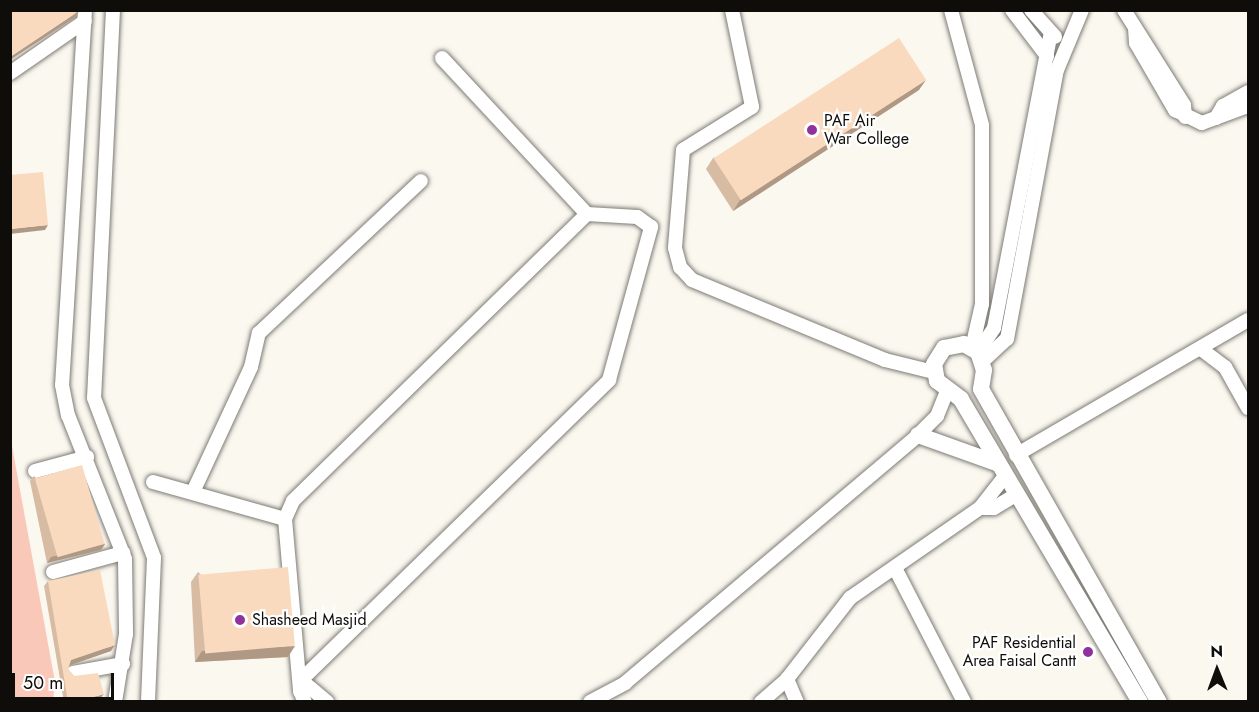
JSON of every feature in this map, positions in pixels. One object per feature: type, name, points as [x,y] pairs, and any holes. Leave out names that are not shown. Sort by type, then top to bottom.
[{"type":"street","points":[[113,10],[94,398],[154,558],[148,702]]},
{"type":"street","points":[[732,10],[752,107],[683,150],[675,248],[680,267],[692,280],[885,360],[934,372],[947,391],[961,399],[1140,702]]},
{"type":"street","points":[[951,10],[982,125],[982,304],[978,354],[981,389],[1016,455],[1159,701],[1170,702]]},
{"type":"street","points":[[1012,10],[1057,70]]},
{"type":"street","points":[[1031,10],[1064,48]]},
{"type":"street","points":[[978,354],[1007,339],[1057,70],[1064,48],[1082,10]]},
{"type":"street","points":[[1124,10],[1185,105],[1185,117],[1202,123],[1248,106]]},
{"type":"street","points":[[10,73],[85,16]]},
{"type":"street","points":[[85,16],[62,385],[123,553],[123,664],[114,702]]},
{"type":"street","points":[[978,354],[994,328],[1045,53],[1051,32]]},
{"type":"street","points":[[301,680],[609,380],[651,242],[651,227],[637,217],[587,214],[442,58]]},
{"type":"street","points":[[1216,118],[1223,106],[1248,92]]},
{"type":"street","points":[[193,492],[251,367],[260,333],[421,181]]},
{"type":"street","points":[[305,702],[285,519],[308,482],[587,214]]},
{"type":"street","points":[[1016,455],[1202,349],[1248,320]]},
{"type":"street","points":[[934,372],[944,348],[956,344],[978,354]]},
{"type":"street","points":[[1202,349],[1225,367],[1248,408]]},
{"type":"street","points":[[590,702],[625,683],[918,435],[937,416],[947,391]]},
{"type":"street","points":[[918,435],[1002,470]]},
{"type":"street","points":[[35,471],[87,457]]},
{"type":"street","points":[[761,702],[787,679],[850,598],[896,570],[980,507],[1002,470]]},
{"type":"street","points":[[153,482],[285,519]]},
{"type":"street","points":[[980,507],[994,508],[1016,495]]},
{"type":"street","points":[[1044,542],[1060,530]]},
{"type":"street","points":[[53,572],[123,553]]},
{"type":"street","points":[[896,570],[964,702]]},
{"type":"street","points":[[73,673],[123,664]]},
{"type":"street","points":[[787,679],[797,702]]},
{"type":"street","points":[[301,680],[327,702]]},
{"type":"shaded area","points":[[10,435],[55,682],[53,701],[11,701]]},
{"type":"building","points":[[10,10],[80,10],[10,57]]},
{"type":"building","name":"PAF Air War College","points":[[899,38],[926,80],[741,200],[714,158]]},
{"type":"building","points":[[43,172],[48,225],[10,229],[10,175]]},
{"type":"building","points":[[82,465],[105,544],[58,557],[35,479]]},
{"type":"building","name":"Shasheed Masjid","points":[[288,567],[295,646],[205,654],[198,575]]},
{"type":"building","points":[[100,570],[115,645],[71,660],[68,669],[74,676],[98,673],[104,694],[90,698],[89,702],[66,702],[67,696],[48,581]]},
{"type":"place","name":"PAF Air War College","points":[[812,130]]},
{"type":"place","name":"Shasheed Masjid","points":[[240,620]]},
{"type":"place","name":"PAF Residential Area Faisal Cantt","points":[[1088,652]]}]
